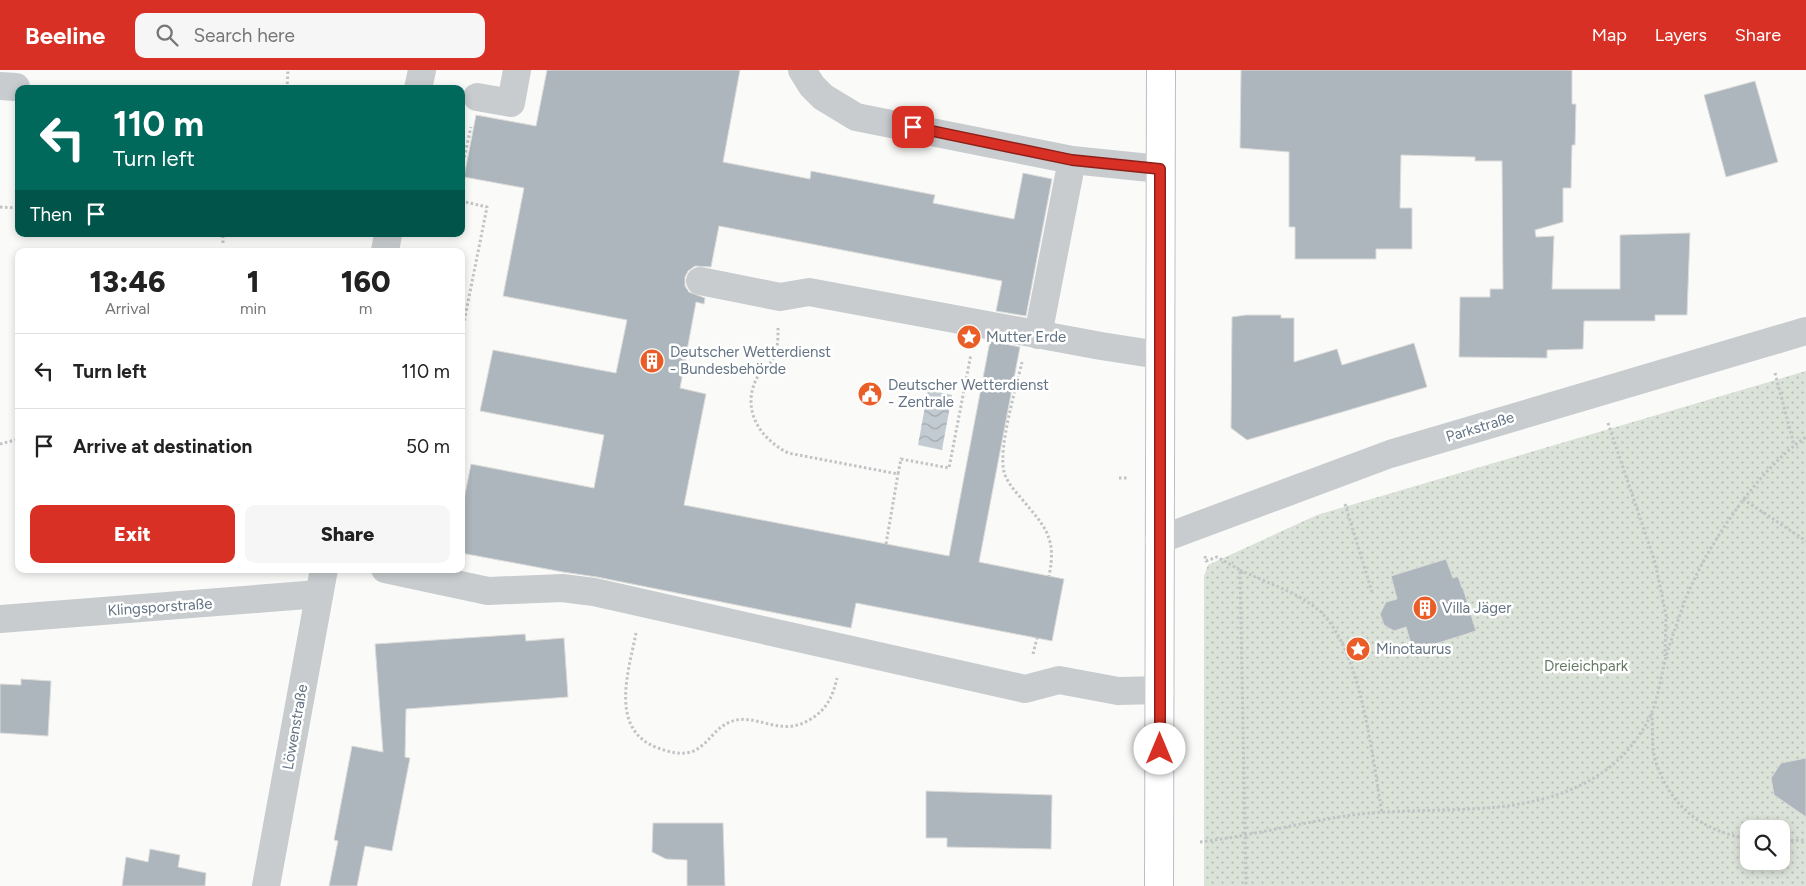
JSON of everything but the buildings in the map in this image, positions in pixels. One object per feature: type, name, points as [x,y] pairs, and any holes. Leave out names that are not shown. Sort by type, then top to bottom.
[{"type":"main road","points":[[1160,886],[1159,355],[1161,70]]},
{"type":"street","points":[[419,85],[422,70]]},
{"type":"street","points":[[477,97],[511,103],[517,70]]},
{"type":"street","points":[[802,70],[812,86],[823,96],[856,116],[1072,160],[1160,169]]},
{"type":"street","points":[[1033,334],[1072,160]]},
{"type":"street","points":[[700,281],[780,297],[809,292],[977,324],[1159,355]]},
{"type":"street","name":"Parkstraße","points":[[1159,540],[1390,454],[1806,331]]},
{"type":"street","points":[[405,573],[488,591],[577,589],[1026,689],[1059,680],[1118,691],[1160,690]]},
{"type":"street","name":"Klingsporstraße","points":[[0,619],[322,582]]},
{"type":"street","name":"Löwenstraße","points":[[266,886],[322,582]]},
{"type":"path","points":[[286,85],[288,70]]},
{"type":"path","points":[[465,153],[477,97]]},
{"type":"path","points":[[465,202],[487,207],[465,317]]},
{"type":"path","points":[[0,207],[15,208]]},
{"type":"path","points":[[223,243],[224,237]]},
{"type":"path","points":[[780,297],[775,355],[758,376],[753,390],[751,404],[757,427],[773,445],[788,452],[898,474]]},
{"type":"path","points":[[886,544],[901,459],[949,468],[977,324]]},
{"type":"path","points":[[1033,334],[1005,446],[1003,467],[1011,486],[1049,535],[1052,557],[1049,576]]},
{"type":"path","points":[[1775,372],[1794,445]]},
{"type":"path","points":[[1608,423],[1655,562],[1666,615],[1665,657],[1652,712],[1656,761],[1670,790],[1687,814],[1720,831],[1740,837]]},
{"type":"path","points":[[1200,842],[1245,836],[1346,816],[1488,808],[1539,801],[1578,786],[1604,772],[1634,742],[1652,712],[1666,655],[1685,600],[1709,550],[1743,499],[1794,445],[1806,437]]},
{"type":"path","points":[[0,444],[15,440]]},
{"type":"path","points":[[1743,499],[1806,541]]},
{"type":"path","points":[[1345,502],[1372,592]]},
{"type":"path","points":[[1206,561],[1217,557],[1311,604],[1321,613],[1340,639],[1348,656],[1363,709],[1382,813]]},
{"type":"path","points":[[1240,570],[1246,886]]},
{"type":"path","points":[[642,602],[626,686],[626,709],[635,731],[644,740],[655,747],[678,754],[698,749],[706,744],[723,725],[731,721],[740,719],[788,728],[798,726],[815,717],[823,710],[834,691],[843,648]]},
{"type":"path","points":[[1790,841],[1806,840]]},
{"type":"green space","name":"Dreieichpark","points":[[1806,371],[1806,886],[1204,886],[1204,576],[1208,565],[1317,515]]},
{"type":"water","points":[[928,390],[952,395],[942,450],[918,445]]},
{"type":"place","name":"Mutter Erde","points":[[969,337]]},
{"type":"place","name":"Deutscher Wetterdienst - Bundesbehörde","points":[[652,361]]},
{"type":"place","name":"Deutscher Wetterdienst - Zentrale","points":[[870,394]]},
{"type":"place","name":"Villa Jäger","points":[[1425,608]]},
{"type":"place","name":"Minotaurus","points":[[1358,649]]},
{"type":"route","points":[[913,127],[1101,165],[1160,169],[1160,749]]}]
